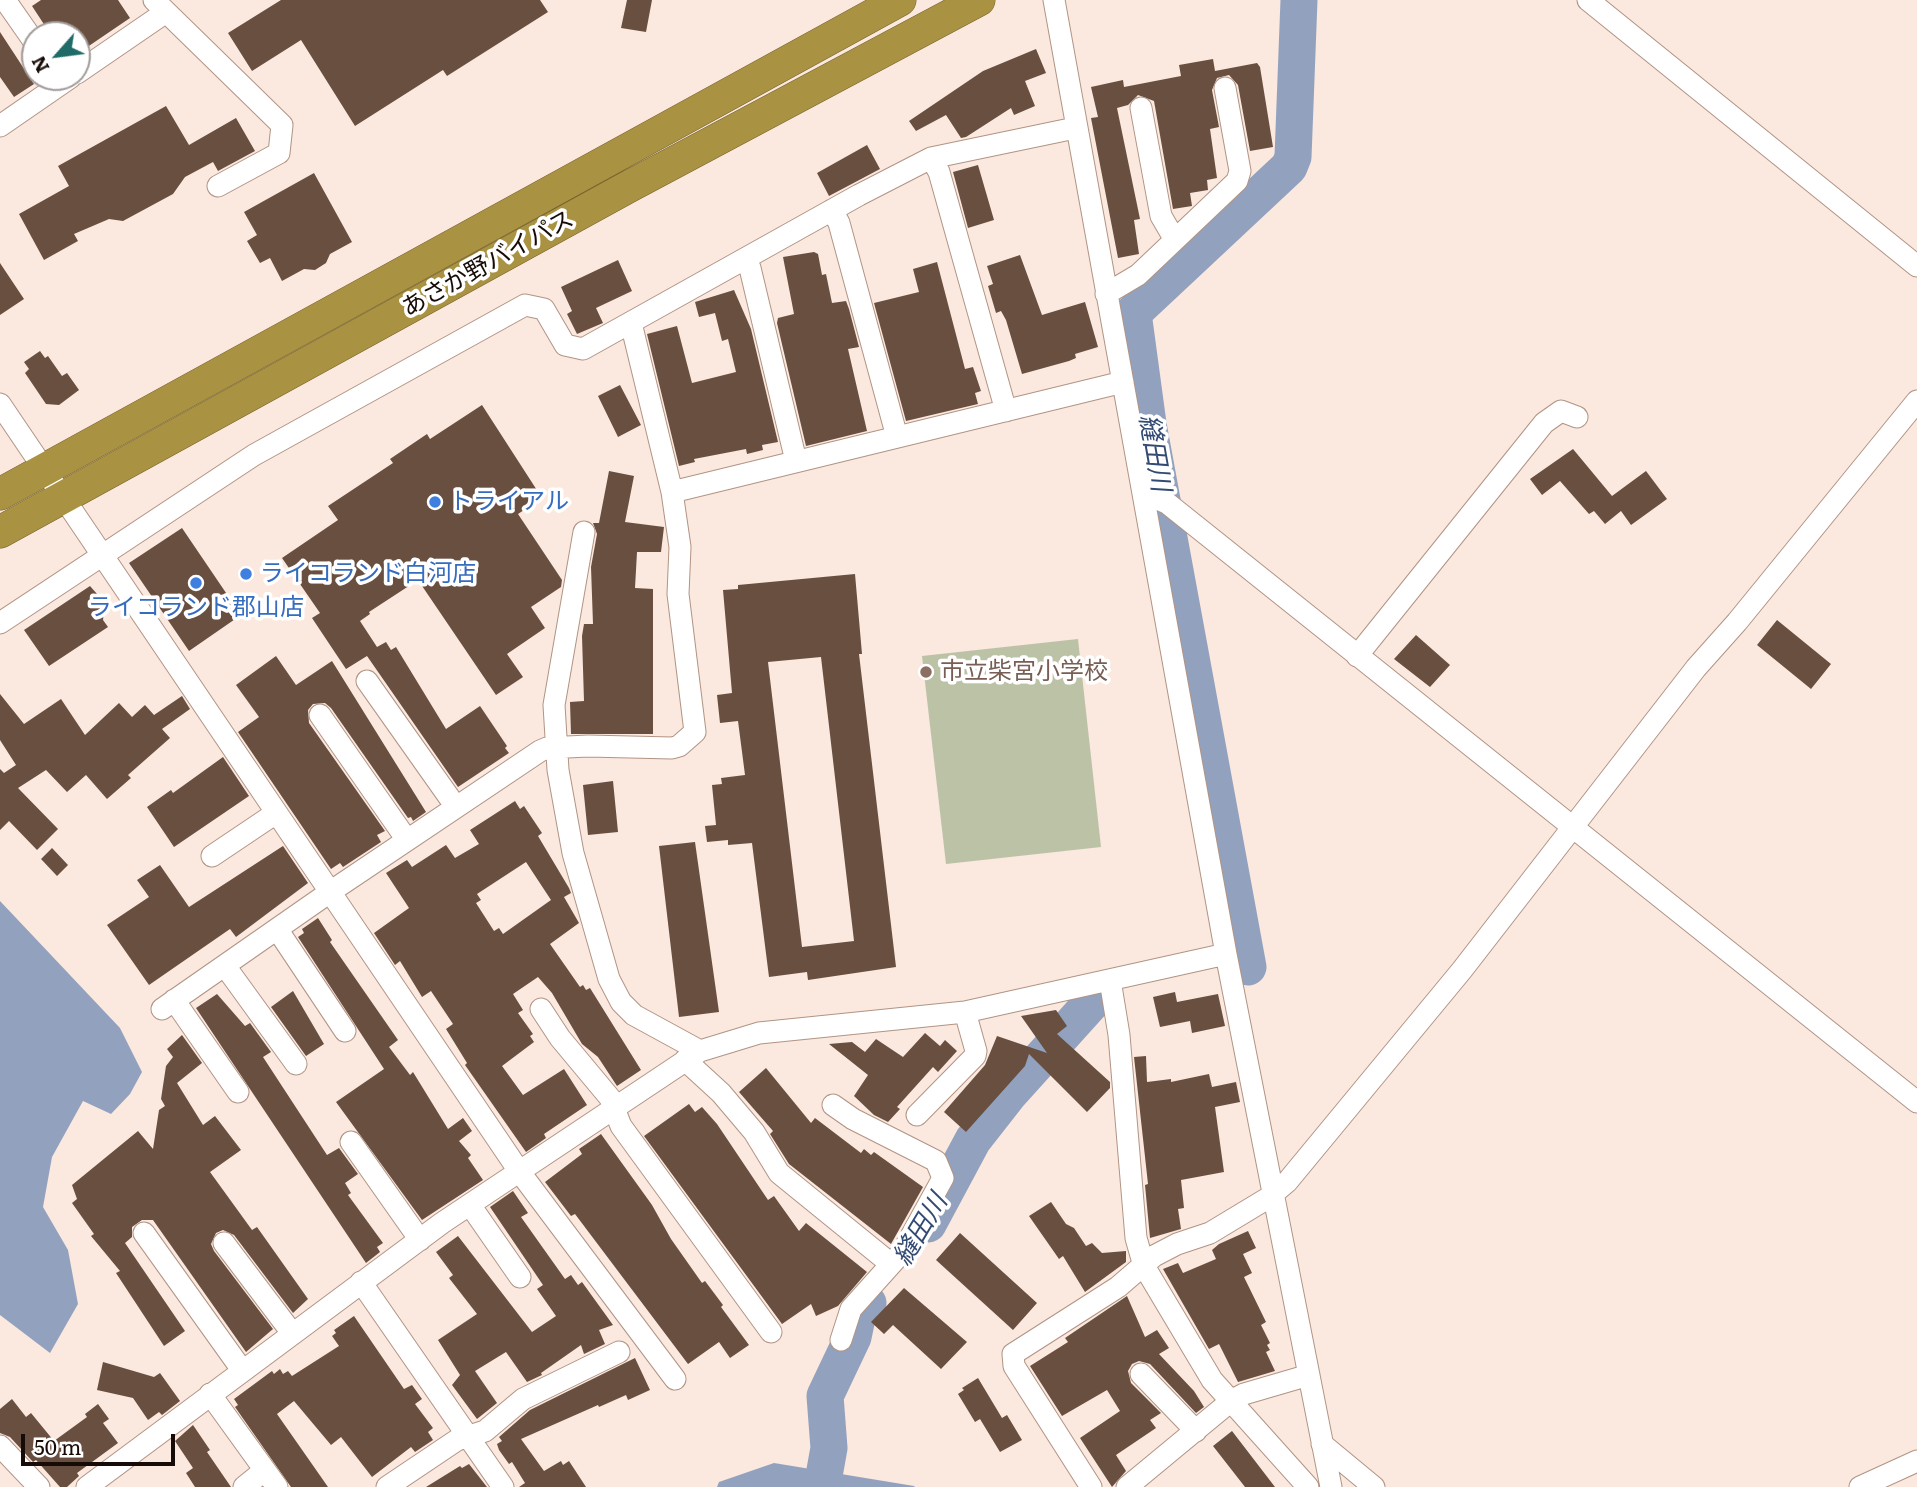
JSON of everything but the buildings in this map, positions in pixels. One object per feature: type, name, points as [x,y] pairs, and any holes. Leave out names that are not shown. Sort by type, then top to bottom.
[{"type":"highway","name":"あさか野バイパス","points":[[0,494],[900,0]]},
{"type":"highway","name":"あさか野バイパス","points":[[0,532],[552,229],[979,0]]},
{"type":"street","points":[[5,0],[21,23]]},
{"type":"street","points":[[1588,0],[1917,266]]},
{"type":"street","points":[[1059,2],[1075,128],[1144,493],[1226,954],[1331,1487]]},
{"type":"street","points":[[91,59],[160,6],[282,125],[279,153],[218,186]]},
{"type":"street","points":[[1106,294],[1138,275],[1239,176],[1225,88]]},
{"type":"street","points":[[0,126],[49,91]]},
{"type":"street","points":[[1141,108],[1161,216],[1175,240]]},
{"type":"street","points":[[0,623],[254,455],[525,305],[544,309],[565,345],[579,351],[931,158],[1075,128]]},
{"type":"street","points":[[931,158],[939,172],[1006,411]]},
{"type":"street","points":[[832,210],[839,223],[897,437]]},
{"type":"street","points":[[744,260],[750,268],[796,461]]},
{"type":"street","points":[[238,1092],[168,1004],[533,756],[556,747],[672,748],[679,746],[695,732],[678,594],[680,547],[672,492],[631,323]]},
{"type":"street","points":[[672,492],[1123,382]]},
{"type":"street","points":[[1091,1487],[1014,1366],[1013,1354],[1118,1287],[1167,1248],[1210,1233],[1275,1193],[1287,1182],[1575,827],[1617,767],[1681,687],[1917,401]]},
{"type":"street","points":[[0,404],[519,1171],[675,1379]]},
{"type":"street","points":[[1357,656],[1544,423],[1560,411],[1577,417]]},
{"type":"street","points":[[1144,493],[1167,503],[1917,1102]]},
{"type":"street","points":[[584,532],[556,684],[556,747],[573,853],[615,993],[634,1015],[692,1056],[757,1136],[779,1173],[891,1264]]},
{"type":"street","points":[[367,681],[456,807]]},
{"type":"street","points":[[320,715],[407,840]]},
{"type":"street","points":[[212,856],[276,813]]},
{"type":"street","points":[[277,929],[345,1031]]},
{"type":"street","points":[[87,1487],[361,1282],[519,1171],[692,1056],[759,1033],[965,1012],[1226,954]]},
{"type":"street","points":[[225,966],[296,1063]]},
{"type":"street","points":[[1110,980],[1119,1035],[1136,1238],[1144,1266],[1212,1380],[1308,1487]]},
{"type":"street","points":[[541,1009],[614,1107],[621,1126],[771,1332]]},
{"type":"street","points":[[917,1115],[975,1056],[965,1012]]},
{"type":"street","points":[[833,1105],[853,1119],[936,1161],[943,1178],[903,1251],[851,1309],[841,1340]]},
{"type":"street","points":[[351,1142],[420,1240]]},
{"type":"street","points":[[470,1205],[520,1277]]},
{"type":"street","points":[[144,1233],[242,1370]]},
{"type":"street","points":[[224,1243],[292,1333]]},
{"type":"street","points":[[361,1282],[503,1487]]},
{"type":"street","points":[[387,1487],[457,1440],[485,1431],[523,1399],[619,1352]]},
{"type":"street","points":[[1141,1374],[1196,1431]]},
{"type":"street","points":[[1126,1487],[1244,1394],[1309,1375]]},
{"type":"street","points":[[210,1394],[271,1478],[244,1487]]},
{"type":"street","points":[[1322,1444],[1374,1487]]},
{"type":"street","points":[[0,1446],[39,1487]]},
{"type":"street","points":[[1860,1487],[1917,1461]]},
{"type":"green space","points":[[1078,639],[1101,847],[946,864],[922,656]]},
{"type":"water","points":[[0,901],[120,1028],[142,1072],[130,1094],[111,1114],[83,1101],[52,1157],[43,1207],[68,1250],[78,1304],[50,1353],[0,1315]]},
{"type":"water","points":[[774,1463],[915,1487],[717,1487],[719,1482]]},
{"type":"waterway","name":"縫田川","points":[[1248,967],[1148,424],[1133,313],[1289,167],[1293,157],[1299,0]]},
{"type":"waterway","name":"縫田川","points":[[928,1224],[973,1140],[1009,1094],[1092,1002]]},
{"type":"waterway","name":"縫田川","points":[[822,1487],[829,1448],[825,1396],[853,1337],[857,1318],[868,1303]]},
{"type":"place","name":"トライアル","points":[[435,502]]},
{"type":"place","name":"ライコランド白河店","points":[[246,574]]},
{"type":"place","name":"ライコランド郡山店","points":[[196,583]]},
{"type":"place","name":"市立柴宮小学校","points":[[926,672]]}]
